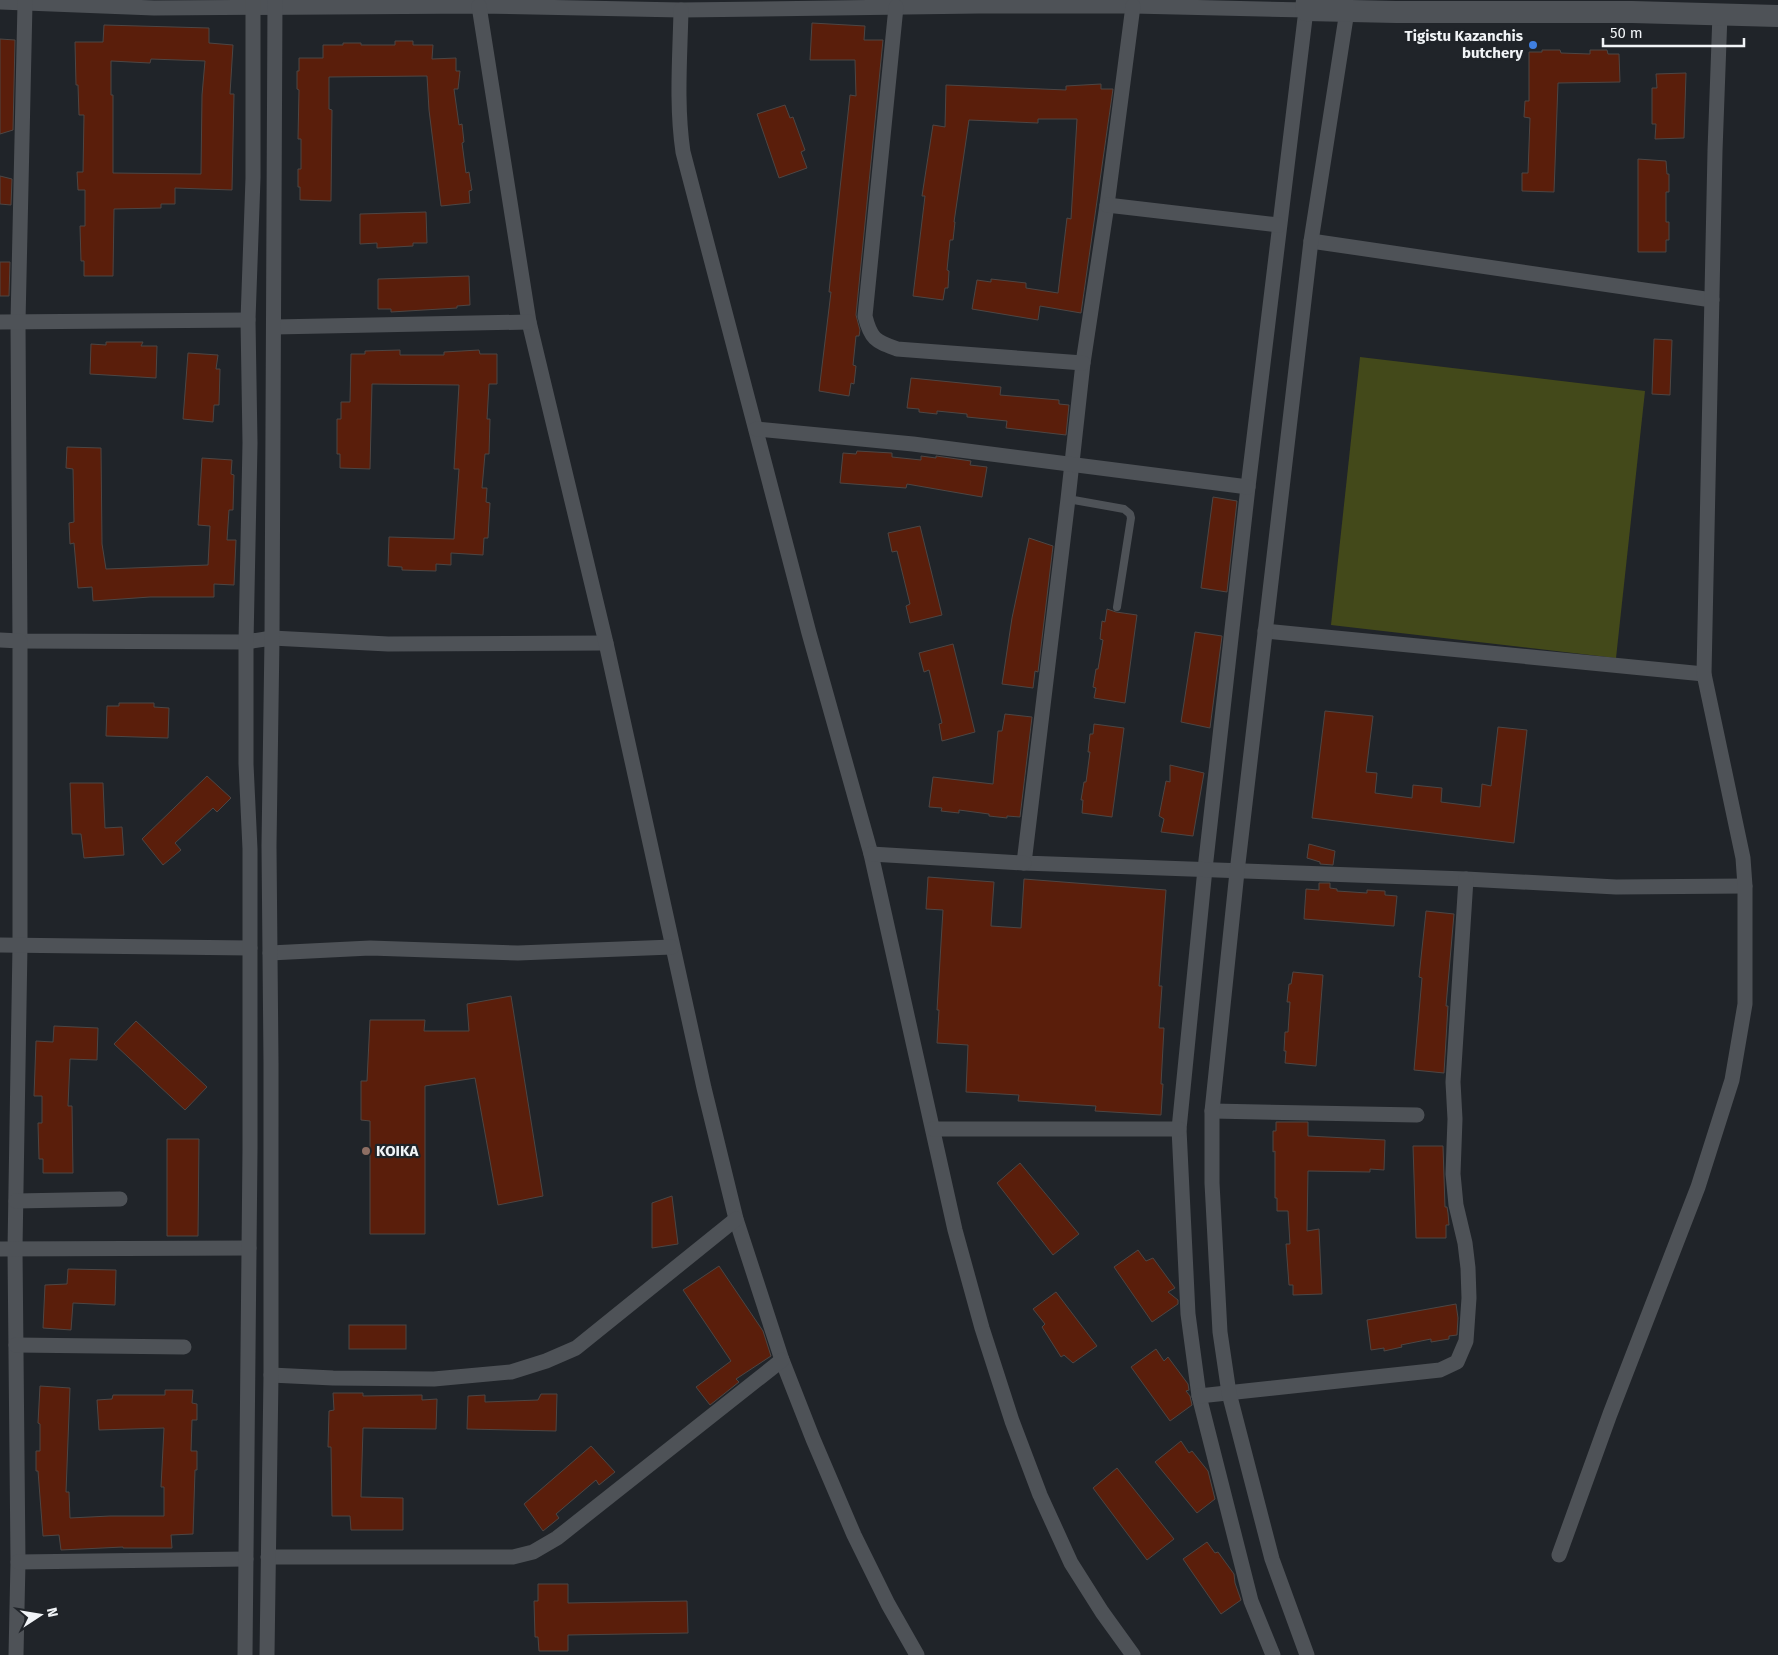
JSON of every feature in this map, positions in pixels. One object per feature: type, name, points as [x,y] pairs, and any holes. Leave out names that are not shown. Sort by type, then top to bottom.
[{"type":"main road","points":[[1307,5],[1778,16]]},
{"type":"street","points":[[0,2],[154,8],[274,4],[681,10],[1307,5],[1248,487],[1205,869],[1179,1129],[1188,1314],[1198,1396],[1252,1601],[1273,1655]]},
{"type":"street","points":[[16,1655],[18,1562],[16,1345],[8,1249],[16,1201],[20,945],[18,322],[25,3]]},
{"type":"street","points":[[245,1655],[250,948],[250,849],[246,764],[246,642],[250,443],[248,320],[253,178],[253,4]]},
{"type":"street","points":[[267,1655],[271,1375],[268,846],[272,638],[274,4]]},
{"type":"street","points":[[480,6],[529,322],[606,643],[672,947],[736,1219],[782,1360],[812,1438],[854,1535],[888,1604],[917,1655]]},
{"type":"street","points":[[1024,863],[1083,363],[1107,205],[1132,6]]},
{"type":"street","points":[[1307,1655],[1272,1559],[1228,1393],[1220,1332],[1212,1183],[1212,1112],[1237,872],[1311,241],[1348,6]]},
{"type":"street","points":[[896,7],[865,316],[868,330],[878,342],[897,349],[1083,363]]},
{"type":"street","points":[[681,10],[679,107],[683,152],[809,633],[871,854],[955,1230],[982,1328],[1012,1421],[1040,1494],[1071,1563],[1102,1612],[1133,1655]]},
{"type":"street","points":[[1559,1555],[1610,1414],[1698,1187],[1732,1080],[1744,1004],[1746,886],[1743,858],[1704,674],[1720,14]]},
{"type":"street","points":[[1107,205],[1279,224]]},
{"type":"street","points":[[1311,241],[1712,300]]},
{"type":"street","points":[[0,322],[248,320]]},
{"type":"street","points":[[274,327],[529,322]]},
{"type":"street","points":[[756,429],[913,444],[1072,466],[1248,487]]},
{"type":"street","points":[[1265,631],[1704,674]]},
{"type":"street","points":[[0,640],[246,642],[272,638],[388,644],[606,643]]},
{"type":"street","points":[[871,854],[1024,863],[1466,879],[1616,887],[1746,886]]},
{"type":"street","points":[[1198,1396],[1440,1370],[1457,1362],[1466,1341],[1468,1298],[1468,1268],[1465,1243],[1456,1205],[1452,1174],[1455,1119],[1454,1082],[1466,879]]},
{"type":"street","points":[[0,945],[250,948]]},
{"type":"street","points":[[270,953],[370,948],[518,953],[672,947]]},
{"type":"street","points":[[1212,1112],[1417,1116]]},
{"type":"street","points":[[933,1129],[1179,1129]]},
{"type":"street","points":[[16,1201],[120,1199]]},
{"type":"street","points":[[271,1375],[434,1379],[511,1372],[546,1361],[576,1348],[736,1219]]},
{"type":"street","points":[[8,1249],[249,1248]]},
{"type":"street","points":[[248,1310],[271,1310]]},
{"type":"street","points":[[16,1345],[184,1347]]},
{"type":"street","points":[[268,1557],[513,1557],[533,1552],[557,1538],[782,1360]]},
{"type":"street","points":[[18,1562],[246,1559]]},
{"type":"lane","points":[[1068,499],[1124,510],[1130,514],[1131,518],[1117,607]]},
{"type":"green space","points":[[1360,357],[1645,391],[1616,658],[1331,625]]},
{"type":"building","points":[[812,23],[865,26],[864,40],[883,40],[856,315],[860,330],[859,336],[856,336],[853,365],[856,366],[854,384],[851,383],[849,396],[819,391],[831,292],[829,292],[850,95],[856,96],[855,60],[810,60]]},
{"type":"building","points":[[104,25],[209,28],[209,43],[233,45],[230,94],[234,94],[232,190],[175,188],[175,204],[161,204],[161,208],[114,209],[113,276],[84,276],[84,261],[81,261],[80,226],[85,226],[85,190],[78,190],[77,172],[83,172],[84,115],[79,115],[75,42],[103,42]],"holes":[[[151,59],[205,61],[202,95],[201,174],[113,173],[111,61],[150,63]]]},
{"type":"building","points":[[0,39],[15,40],[13,130],[0,134]]},
{"type":"building","points":[[395,41],[413,41],[413,45],[433,45],[432,59],[456,58],[456,71],[460,71],[458,89],[454,89],[459,125],[462,124],[464,142],[462,143],[466,173],[469,172],[472,190],[469,191],[470,203],[441,206],[429,110],[427,76],[329,77],[329,109],[332,110],[331,201],[300,200],[298,169],[301,169],[301,139],[298,139],[299,90],[297,89],[299,58],[323,58],[323,45],[361,43],[361,45],[395,45]]},
{"type":"building","points":[[1542,50],[1590,54],[1590,50],[1607,50],[1608,54],[1619,54],[1620,82],[1558,83],[1554,192],[1522,191],[1522,173],[1528,173],[1530,118],[1524,117],[1525,101],[1529,101],[1529,52],[1542,52]]},
{"type":"building","points":[[1686,73],[1684,138],[1655,139],[1656,124],[1652,124],[1652,88],[1657,88],[1656,74]]},
{"type":"building","points":[[1101,84],[1101,89],[1113,89],[1081,313],[1040,306],[1038,320],[972,309],[977,280],[991,282],[991,279],[1026,283],[1026,288],[1058,293],[1067,218],[1071,219],[1077,119],[1038,119],[1038,123],[969,120],[953,240],[950,240],[947,270],[949,271],[948,288],[945,288],[943,300],[913,296],[925,196],[922,196],[933,125],[945,127],[946,85],[1066,90],[1066,86]]},
{"type":"building","points":[[785,105],[790,118],[793,117],[805,150],[801,152],[807,168],[779,178],[757,114]]},
{"type":"building","points":[[1638,159],[1666,161],[1667,174],[1669,174],[1669,192],[1666,192],[1666,222],[1669,222],[1669,240],[1666,240],[1666,252],[1638,252]]},
{"type":"building","points":[[0,176],[12,179],[11,205],[0,204]]},
{"type":"building","points":[[426,212],[427,243],[413,243],[413,246],[377,248],[377,243],[360,244],[360,214]]},
{"type":"building","points":[[0,262],[10,262],[9,296],[0,296]]},
{"type":"building","points":[[469,276],[470,305],[457,306],[457,308],[391,312],[391,309],[378,309],[378,279]]},
{"type":"building","points":[[1654,339],[1672,340],[1670,395],[1652,394]]},
{"type":"building","points":[[106,342],[143,342],[141,346],[157,346],[156,378],[90,374],[91,344],[106,345]]},
{"type":"building","points":[[400,350],[400,355],[444,355],[444,352],[479,350],[480,354],[497,354],[497,384],[489,384],[487,419],[490,419],[489,454],[485,454],[482,488],[487,488],[486,502],[490,503],[488,538],[484,538],[483,555],[451,553],[451,565],[436,564],[436,571],[402,570],[402,567],[388,566],[389,537],[454,539],[459,469],[454,469],[459,385],[372,384],[370,469],[340,468],[340,454],[337,454],[337,419],[341,419],[341,402],[350,402],[351,354],[365,354],[365,351]]},
{"type":"building","points":[[188,353],[218,355],[216,369],[220,369],[219,405],[214,405],[213,422],[183,419]]},
{"type":"building","points":[[911,378],[1001,387],[1000,395],[1059,400],[1059,404],[1069,405],[1066,435],[1006,428],[1007,421],[967,417],[967,414],[937,411],[937,414],[919,412],[919,409],[907,408]]},
{"type":"building","points":[[67,447],[101,448],[102,544],[106,569],[208,565],[210,526],[198,525],[202,458],[232,460],[231,474],[234,475],[233,510],[229,510],[227,540],[236,540],[234,585],[214,584],[214,597],[150,597],[93,601],[92,587],[78,588],[74,543],[70,544],[69,523],[74,522],[73,469],[66,468]]},
{"type":"building","points":[[857,451],[892,453],[892,457],[921,460],[921,456],[936,458],[936,456],[971,461],[970,465],[987,467],[982,497],[907,484],[906,488],[840,483],[843,453],[856,454]]},
{"type":"building","points":[[1213,497],[1237,501],[1227,592],[1201,588]]},
{"type":"building","points":[[920,526],[942,615],[910,623],[906,606],[910,604],[897,551],[892,552],[888,533]]},
{"type":"building","points":[[1029,538],[1053,546],[1038,672],[1035,671],[1033,688],[1002,684],[1012,618]]},
{"type":"building","points":[[1107,609],[1137,615],[1125,703],[1094,698],[1096,688],[1093,687],[1103,640],[1100,639],[1102,621],[1105,622]]},
{"type":"building","points":[[1195,632],[1222,636],[1210,728],[1181,722]]},
{"type":"building","points":[[953,644],[975,732],[942,741],[939,724],[942,723],[929,670],[924,672],[919,653]]},
{"type":"building","points":[[119,703],[154,703],[154,707],[169,708],[168,738],[106,736],[107,706],[119,706]]},
{"type":"building","points":[[1325,711],[1373,716],[1366,772],[1377,773],[1375,793],[1412,798],[1413,785],[1442,788],[1441,802],[1480,807],[1482,784],[1491,786],[1498,727],[1527,730],[1514,843],[1312,818]]},
{"type":"building","points":[[1005,714],[1032,717],[1020,817],[989,816],[989,814],[959,810],[959,813],[941,811],[942,808],[929,807],[933,777],[993,784],[998,731],[1002,731]]},
{"type":"building","points":[[1094,724],[1124,728],[1112,817],[1082,813],[1083,800],[1081,800],[1084,782],[1086,782],[1090,734],[1093,734]]},
{"type":"building","points":[[1170,765],[1204,773],[1193,836],[1161,832],[1164,819],[1159,816],[1166,781],[1170,782]]},
{"type":"building","points":[[207,776],[231,798],[217,812],[213,808],[175,843],[181,850],[163,865],[142,839]]},
{"type":"building","points":[[70,783],[103,783],[105,828],[122,827],[124,855],[84,858],[81,834],[72,834]]},
{"type":"building","points":[[1309,844],[1335,851],[1333,865],[1320,864],[1320,862],[1307,858]]},
{"type":"building","points":[[928,877],[994,882],[991,926],[1021,928],[1024,879],[1166,890],[1159,986],[1162,986],[1159,1028],[1164,1028],[1161,1115],[1095,1111],[1096,1106],[1018,1101],[1019,1095],[966,1092],[968,1045],[937,1043],[943,910],[926,909]]},
{"type":"building","points":[[1319,883],[1330,883],[1330,888],[1337,889],[1337,891],[1367,893],[1367,890],[1385,891],[1385,895],[1397,896],[1394,926],[1304,919],[1306,889],[1319,890]]},
{"type":"building","points":[[1426,911],[1454,914],[1446,1006],[1448,1006],[1444,1073],[1414,1070],[1422,978],[1419,977]]},
{"type":"building","points":[[1293,972],[1323,975],[1316,1066],[1285,1063],[1285,1032],[1288,1032],[1290,1002],[1287,1002],[1289,984],[1291,984]]},
{"type":"building","points":[[511,996],[543,1196],[498,1205],[475,1078],[425,1086],[425,1234],[370,1234],[370,1121],[361,1120],[361,1081],[367,1081],[370,1020],[425,1020],[424,1031],[469,1031],[467,1004]]},
{"type":"building","points":[[136,1021],[207,1087],[185,1110],[114,1044]]},
{"type":"building","points":[[54,1026],[98,1028],[97,1060],[70,1059],[68,1106],[72,1106],[73,1173],[43,1173],[43,1159],[39,1159],[38,1123],[42,1123],[42,1096],[34,1096],[36,1041],[53,1042]]},
{"type":"building","points":[[1276,1122],[1308,1122],[1308,1136],[1385,1140],[1384,1170],[1370,1169],[1370,1172],[1308,1171],[1307,1231],[1319,1229],[1322,1294],[1293,1295],[1293,1285],[1289,1285],[1286,1244],[1290,1244],[1288,1211],[1277,1211],[1277,1198],[1275,1198],[1273,1131],[1276,1131]]},
{"type":"building","points":[[167,1139],[199,1139],[198,1236],[167,1236]]},
{"type":"building","points":[[1413,1146],[1443,1146],[1445,1207],[1447,1207],[1449,1225],[1446,1225],[1446,1238],[1416,1238]]},
{"type":"building","points":[[1020,1163],[1079,1234],[1053,1255],[997,1183]]},
{"type":"building","points":[[672,1196],[678,1244],[652,1248],[652,1203]]},
{"type":"building","points":[[1138,1250],[1146,1261],[1153,1258],[1175,1288],[1168,1292],[1178,1300],[1178,1304],[1152,1322],[1114,1267]]},
{"type":"building","points":[[719,1266],[763,1331],[771,1356],[736,1379],[739,1382],[710,1405],[696,1387],[731,1361],[683,1290]]},
{"type":"building","points":[[68,1269],[116,1270],[115,1305],[73,1303],[71,1330],[43,1328],[45,1285],[67,1284]]},
{"type":"building","points":[[1056,1292],[1097,1346],[1073,1363],[1064,1355],[1061,1357],[1042,1327],[1045,1324],[1033,1309]]},
{"type":"building","points":[[1456,1304],[1458,1318],[1457,1335],[1449,1336],[1449,1339],[1431,1342],[1431,1339],[1401,1345],[1402,1347],[1384,1351],[1384,1348],[1371,1350],[1367,1320]]},
{"type":"building","points":[[349,1325],[406,1325],[406,1349],[349,1349]]},
{"type":"building","points":[[1156,1349],[1164,1361],[1168,1357],[1188,1384],[1189,1390],[1186,1391],[1190,1396],[1192,1405],[1170,1421],[1131,1367]]},
{"type":"building","points":[[40,1386],[70,1388],[66,1492],[69,1492],[70,1518],[164,1516],[164,1487],[161,1487],[164,1428],[99,1430],[97,1400],[112,1399],[113,1395],[165,1395],[165,1390],[193,1390],[192,1403],[197,1404],[197,1420],[192,1420],[191,1451],[197,1451],[197,1470],[195,1470],[193,1534],[171,1535],[172,1548],[123,1547],[61,1550],[59,1535],[43,1536],[38,1471],[36,1471],[36,1451],[40,1451],[40,1424],[38,1423]]},
{"type":"building","points":[[333,1393],[363,1393],[363,1396],[422,1395],[422,1400],[437,1399],[436,1429],[363,1428],[361,1497],[403,1498],[403,1530],[351,1530],[350,1516],[332,1516],[331,1447],[328,1447],[329,1411],[334,1410]]},
{"type":"building","points":[[541,1394],[557,1394],[556,1431],[467,1429],[468,1396],[485,1395],[485,1402],[538,1400]]},
{"type":"building","points":[[1181,1441],[1189,1453],[1192,1451],[1208,1471],[1215,1499],[1197,1513],[1155,1462]]},
{"type":"building","points":[[591,1446],[615,1472],[599,1485],[596,1480],[556,1514],[559,1518],[543,1531],[524,1504]]},
{"type":"building","points":[[1117,1468],[1174,1539],[1147,1560],[1093,1488]]},
{"type":"building","points":[[1207,1542],[1215,1553],[1218,1552],[1234,1574],[1241,1600],[1221,1614],[1183,1559]]},
{"type":"building","points":[[538,1584],[568,1584],[568,1603],[687,1601],[688,1633],[568,1635],[568,1651],[539,1651],[538,1637],[535,1637],[534,1601],[538,1601]]},
{"type":"place","name":"Tigistu Kazanchis butchery","points":[[1533,45]]},
{"type":"place","name":"KOIKA","points":[[366,1151]]}]
